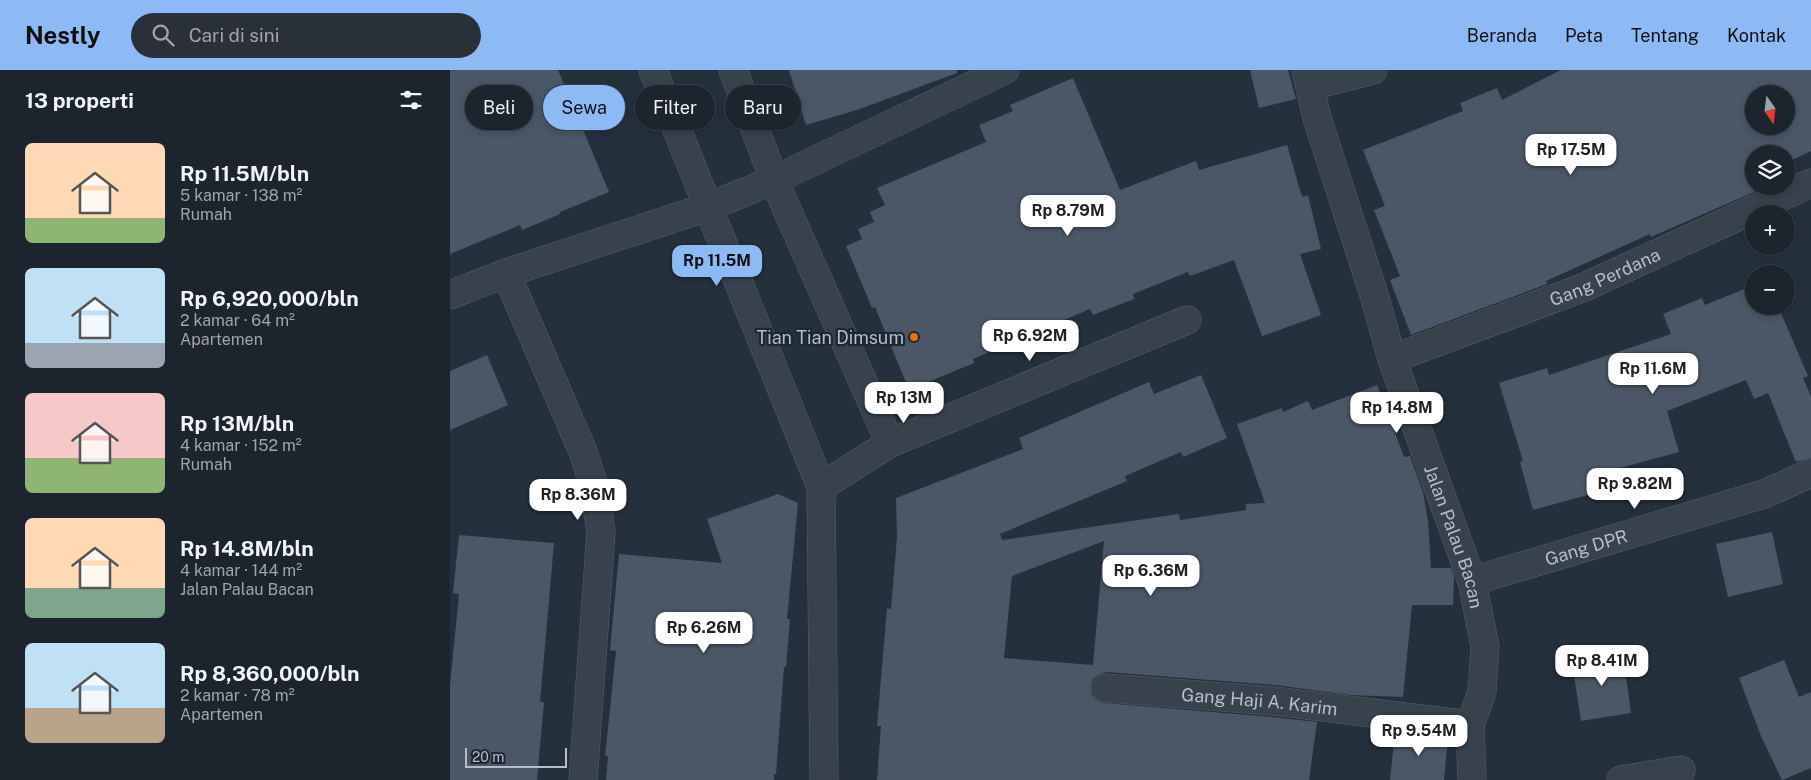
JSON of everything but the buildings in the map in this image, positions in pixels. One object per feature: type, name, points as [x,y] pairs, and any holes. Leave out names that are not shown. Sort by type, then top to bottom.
[{"type":"street","points":[[653,70],[821,487],[824,780]]},
{"type":"street","points":[[733,70],[774,180],[890,443]]},
{"type":"street","points":[[450,295],[506,273],[708,207],[774,180],[1005,70]]},
{"type":"street","points":[[1308,78],[1373,70]]},
{"type":"street","name":"Jalan Palau Bacan","points":[[1308,78],[1317,118],[1375,298],[1392,359],[1472,581],[1485,647],[1482,692],[1470,725],[1472,780]]},
{"type":"street","name":"Gang Perdana","points":[[1392,359],[1582,288],[1811,183]]},
{"type":"street","points":[[506,273],[584,454],[594,486],[601,532],[582,780]]},
{"type":"street","points":[[821,487],[890,443],[1187,320]]},
{"type":"street","name":"Gang DPR","points":[[1472,581],[1764,494],[1811,472]]},
{"type":"street","name":"Gang Haji A. Karim","points":[[1106,688],[1274,701],[1470,725]]},
{"type":"street","points":[[1621,780],[1681,770]]},
{"type":"place","name":"Tian Tian Dimsum","points":[[914,337]]}]
